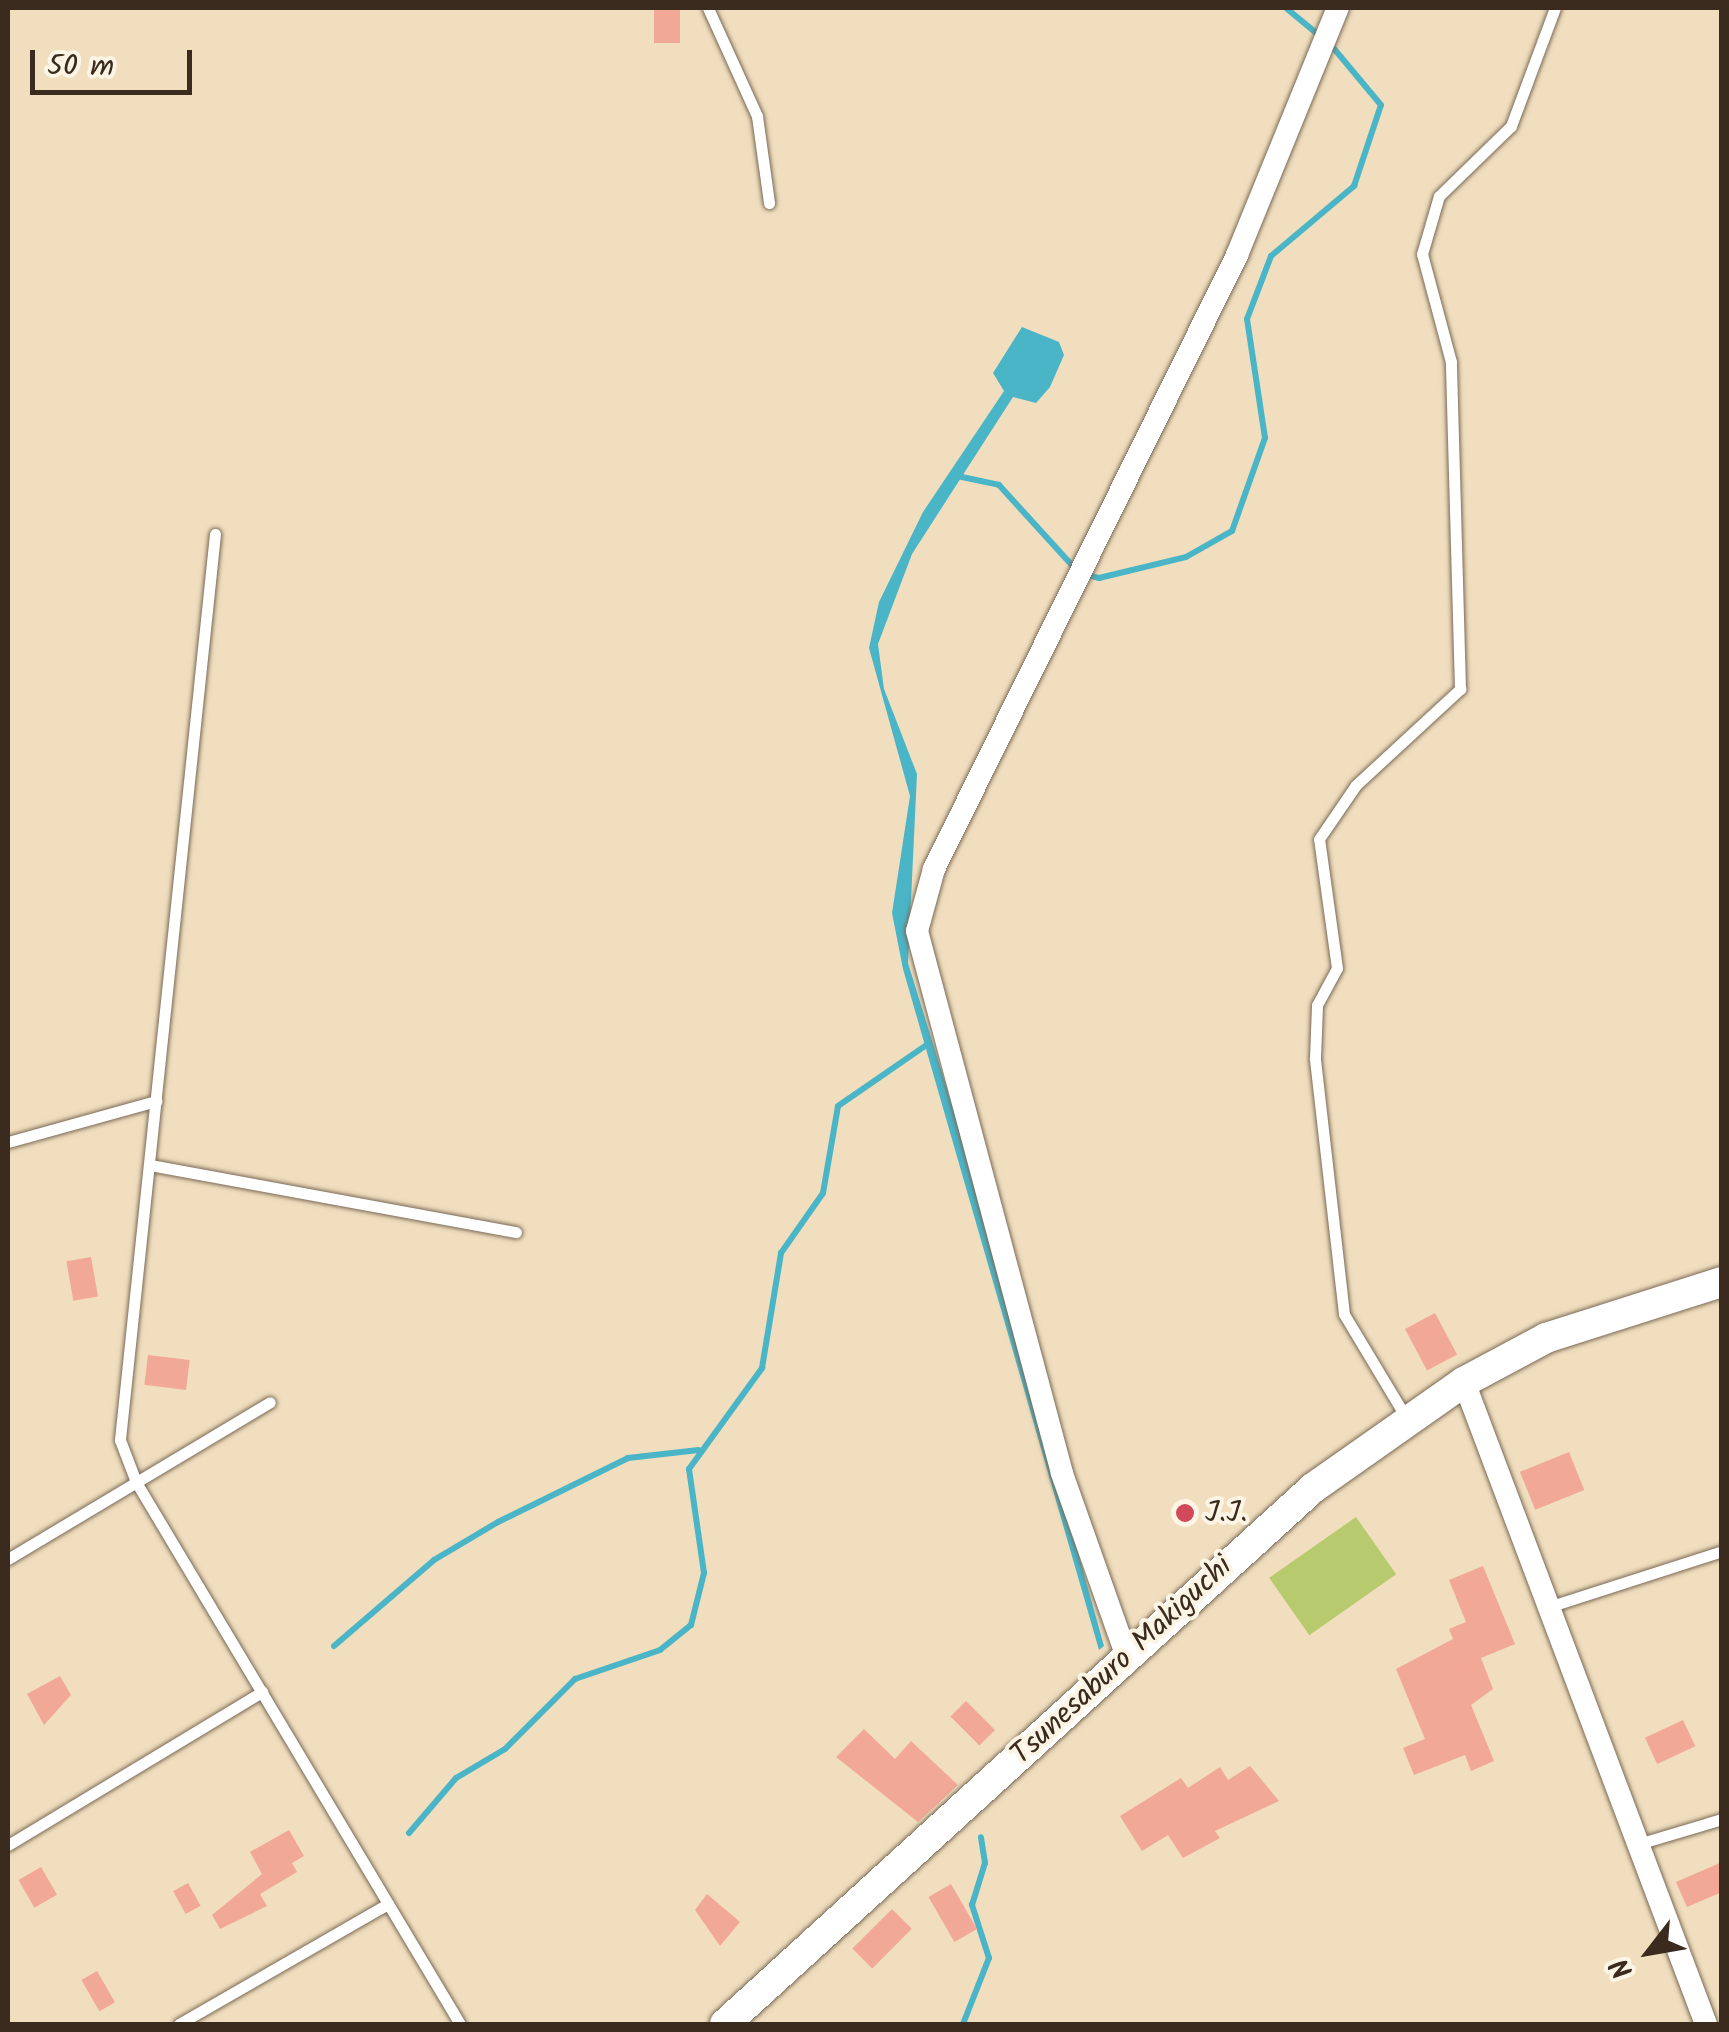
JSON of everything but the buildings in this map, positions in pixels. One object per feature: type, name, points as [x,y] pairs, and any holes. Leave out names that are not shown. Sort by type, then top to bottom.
[{"type":"street","points":[[1127,1657],[1062,1473],[917,931],[934,869],[1237,255],[1338,8]]},
{"type":"street","name":"Tsunesaburo Makiguchi","points":[[724,2024],[1268,1526],[1408,1419],[1464,1382],[1546,1338],[1722,1282]]},
{"type":"street","points":[[1464,1382],[1706,2024]]},
{"type":"lane","points":[[708,8],[757,116],[769,202]]},
{"type":"lane","points":[[1408,1419],[1344,1314],[1315,1058],[1317,1005],[1337,968],[1319,839],[1356,785],[1460,689],[1451,362],[1422,254],[1439,196],[1512,126],[1555,8]]},
{"type":"lane","points":[[215,534],[120,1440],[136,1482],[460,2024]]},
{"type":"lane","points":[[8,1142],[156,1101]]},
{"type":"lane","points":[[150,1166],[516,1232]]},
{"type":"lane","points":[[8,1559],[270,1402]]},
{"type":"lane","points":[[1548,1607],[1722,1551]]},
{"type":"lane","points":[[8,1845],[262,1692]]},
{"type":"lane","points":[[1638,1844],[1722,1819]]},
{"type":"lane","points":[[179,2024],[388,1904]]},
{"type":"green space","points":[[1356,1517],[1396,1574],[1309,1635],[1269,1578]]},
{"type":"water","points":[[1022,327],[1059,342],[1064,355],[1050,387],[1036,403],[1013,397],[912,554],[878,644],[884,689],[917,774],[908,963],[964,1144],[1104,1646],[1099,1650],[903,969],[892,913],[910,796],[869,648],[879,602],[923,512],[1004,391],[993,373]]},
{"type":"waterway","points":[[1286,8],[1321,37]]},
{"type":"waterway","points":[[962,477],[999,485],[1079,573],[1099,578],[1186,557],[1232,531],[1265,438],[1247,319],[1271,256],[1354,186],[1381,105],[1331,45]]},
{"type":"waterway","points":[[409,1833],[456,1778],[505,1749],[575,1679],[660,1650],[691,1625],[704,1573],[689,1469],[762,1368],[781,1253],[823,1193],[838,1106],[928,1044]]},
{"type":"waterway","points":[[334,1646],[434,1560],[498,1522],[628,1458],[699,1450]]},
{"type":"waterway","points":[[963,2024],[989,1958],[972,1905],[985,1863],[981,1837]]},
{"type":"place","name":"J.J.","points":[[1185,1513]]}]
